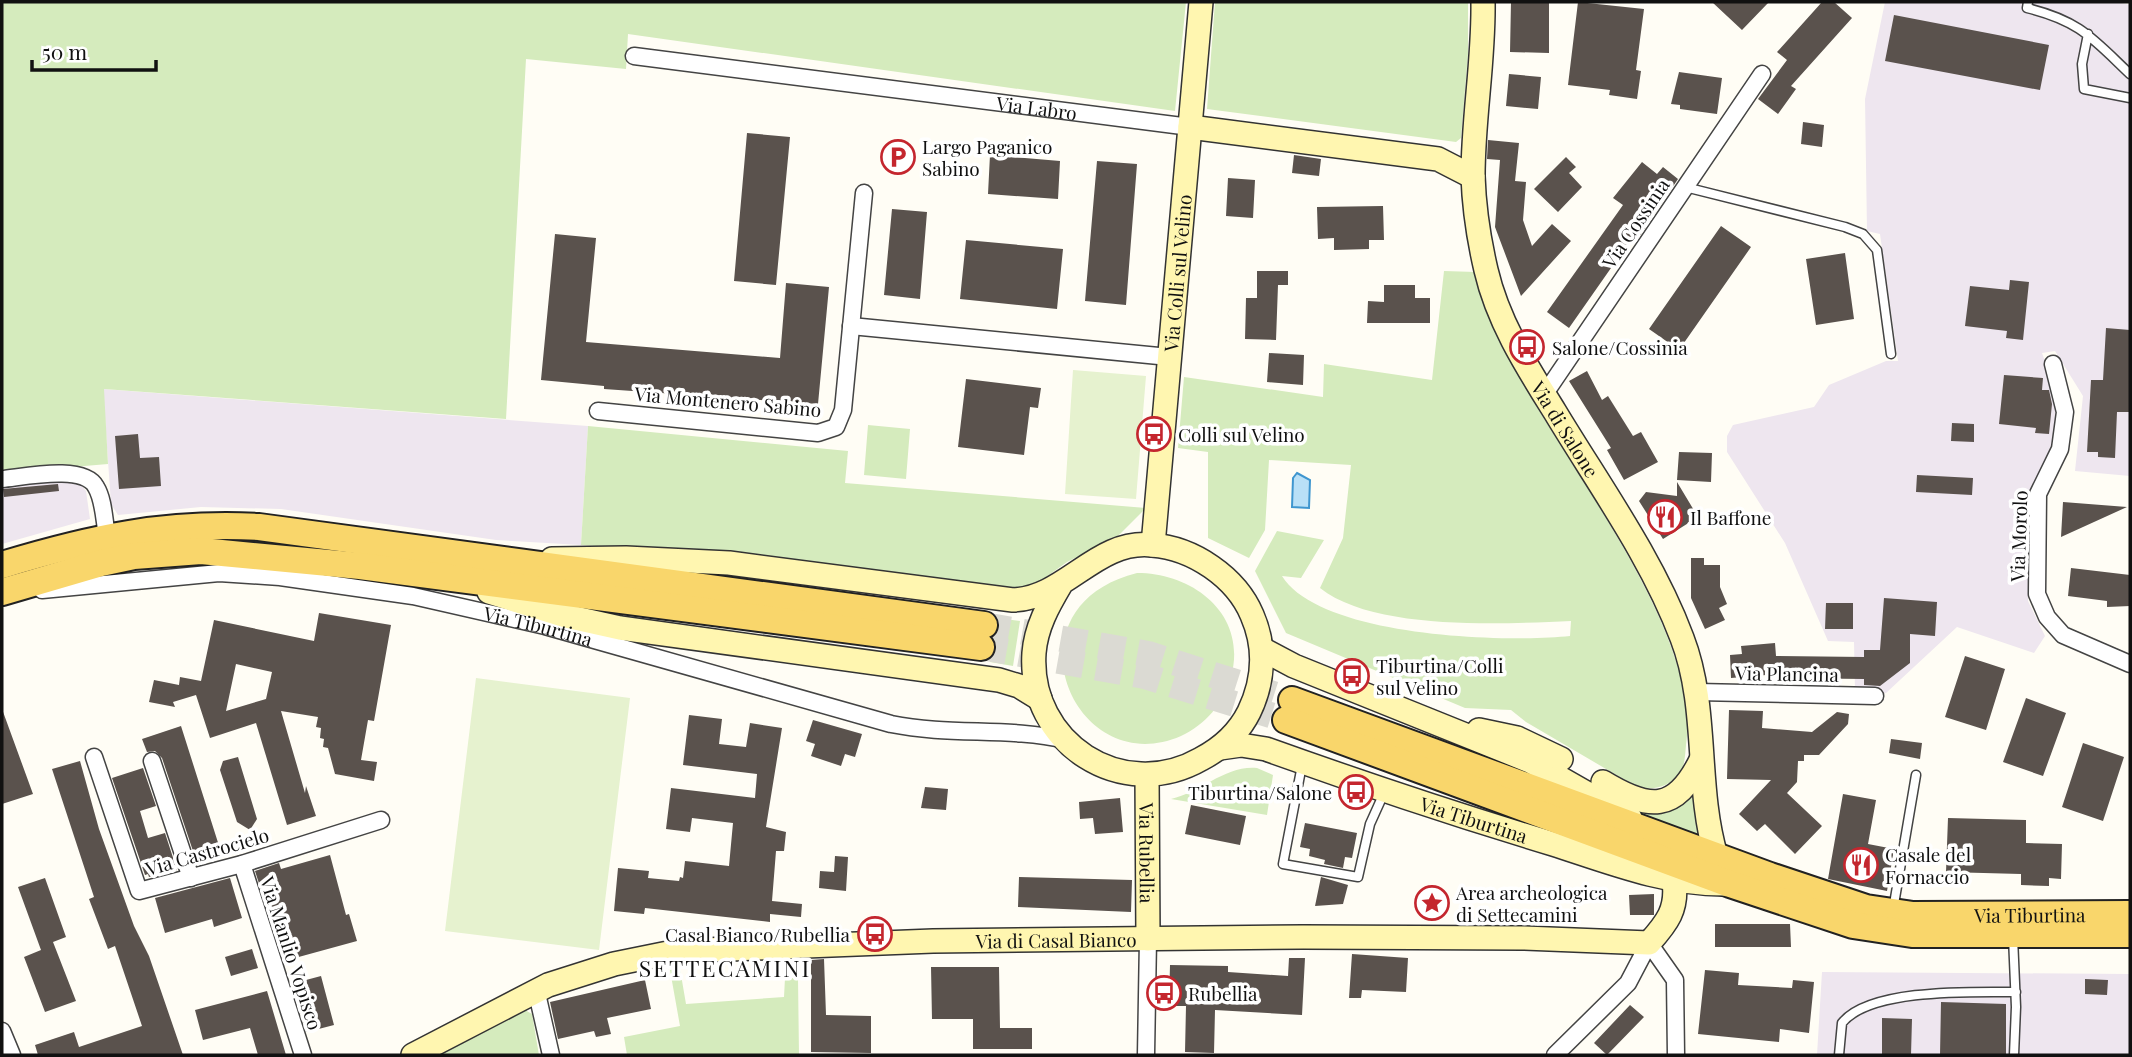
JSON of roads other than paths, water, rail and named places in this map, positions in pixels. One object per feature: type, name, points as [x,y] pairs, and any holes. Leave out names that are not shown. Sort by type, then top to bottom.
[{"type":"main road","name":"Via Tiburtina","points":[[2,565],[107,535],[184,526],[259,527],[502,560],[983,636],[277,556],[178,552],[102,563],[2,594]]},
{"type":"main road","name":"Via Tiburtina","points":[[2130,914],[1892,913],[1827,897],[1650,832],[1289,710],[1730,884],[1826,918],[1912,934],[2130,934]]},
{"type":"street","name":"Via Colli sul Velino","points":[[1153,545],[1201,2]]},
{"type":"street","name":"Via di Salone","points":[[1483,2],[1484,47],[1474,177],[1479,232],[1498,310],[1518,352],[1660,592],[1682,639],[1698,692],[1701,760],[1708,825],[1716,856]]},
{"type":"street","name":"Via Labro","points":[[634,56],[1438,159],[1474,177]]},
{"type":"street","name":"Via Cossinia","points":[[1544,395],[1762,75]]},
{"type":"street","points":[[1438,159],[1466,149],[1476,137]]},
{"type":"street","name":"Via Montenero Sabino","points":[[598,411],[825,432],[836,427],[842,416],[864,193]]},
{"type":"street","points":[[851,326],[1169,357]]},
{"type":"street","name":"Via Morolo","points":[[2053,364],[2064,412],[2060,449],[2038,494],[2037,594],[2047,617],[2063,635],[2130,664]]},
{"type":"street","points":[[2,479],[70,474],[86,477],[98,490],[107,535]]},
{"type":"street","name":"Via Tiburtina","points":[[502,560],[614,557],[729,563],[1013,600],[1039,595],[1061,584],[1107,553],[1153,545],[1198,560],[1229,581],[1251,611],[1262,649],[1262,669],[1253,704],[1236,733],[1220,748],[1176,771],[1147,776],[1107,768],[1083,755],[1053,724],[1040,699],[1034,670],[1035,644],[1043,616],[1061,584]]},
{"type":"street","name":"Via Tiburtina","points":[[360,566],[499,594],[566,616],[620,628],[999,680],[1019,686],[1040,699]]},
{"type":"street","name":"Via Tiburtina","points":[[2,594],[205,574],[279,576],[471,607],[891,724],[950,733],[1028,733],[1066,740]]},
{"type":"street","name":"Via Tiburtina","points":[[1262,649],[1280,660],[1541,766],[1616,808],[1650,832]]},
{"type":"street","name":"Via Plancina","points":[[1698,692],[1875,696]]},
{"type":"street","points":[[1451,729],[1490,730],[1517,737],[1627,796],[1646,803],[1664,801],[1680,793],[1701,760]]},
{"type":"street","name":"Via Tiburtina","points":[[1220,748],[1251,746],[1385,792],[1674,881],[1730,884]]},
{"type":"street","name":"Via Castrocielo","points":[[94,757],[139,891],[242,864],[381,820]]},
{"type":"street","points":[[152,761],[191,878]]},
{"type":"street","name":"Via Rubellia","points":[[1146,1055],[1147,776]]},
{"type":"street","name":"Via Manlio Vopisco","points":[[242,864],[303,1055]]},
{"type":"street","points":[[1555,1055],[1628,983],[1649,943],[1672,912],[1676,897],[1674,881]]},
{"type":"street","name":"Via di Casal Bianco","points":[[413,1055],[536,989],[614,964],[702,949],[933,941],[1148,939],[1524,938],[1649,943]]},
{"type":"street","points":[[1649,943],[1671,971],[1677,986],[1676,1055]]},
{"type":"street","points":[[536,989],[551,1055]]},
{"type":"street","points":[[2,1031],[12,1055]]},
{"type":"lane","points":[[2028,2],[2027,8],[2062,17],[2088,34],[2130,74]]},
{"type":"lane","points":[[2088,34],[2082,64],[2084,89],[2130,98]]},
{"type":"lane","points":[[1685,187],[1846,227],[1870,239],[1877,250],[1891,354]]},
{"type":"lane","points":[[1303,762],[1283,863],[1358,877],[1370,824],[1385,792]]},
{"type":"lane","points":[[1892,913],[1916,775]]},
{"type":"lane","points":[[2013,934],[2016,992],[2014,1055]]},
{"type":"lane","points":[[1839,1055],[1842,1023],[1862,1009],[1923,993],[2016,992]]},
{"type":"water","points":[[1297,473],[1310,480],[1309,508],[1292,507],[1293,478]]},
{"type":"tunnel","points":[[984,625],[1148,654],[1292,700]]},
{"type":"tunnel","points":[[981,647],[1145,676],[1286,720]]},
{"type":"place","name":"Largo Paganico Sabino","points":[[898,157]]},
{"type":"place","name":"Salone/Cossinia","points":[[1527,347]]},
{"type":"place","name":"Colli sul Velino","points":[[1154,434]]},
{"type":"place","name":"Il Baffone","points":[[1665,517]]},
{"type":"place","name":"Tiburtina/Colli sul Velino","points":[[1352,676]]},
{"type":"place","name":"Tiburtina/Salone","points":[[1356,792]]},
{"type":"place","name":"Casale del Fornaccio","points":[[1861,865]]},
{"type":"place","name":"Area archeologica di Settecamini","points":[[1432,903]]},
{"type":"place","name":"Casal Bianco/Rubellia","points":[[875,934]]},
{"type":"place","name":"Rubellia","points":[[1164,993]]},
{"type":"district","name":"SETTECAMINI","points":[[725,967]]}]
